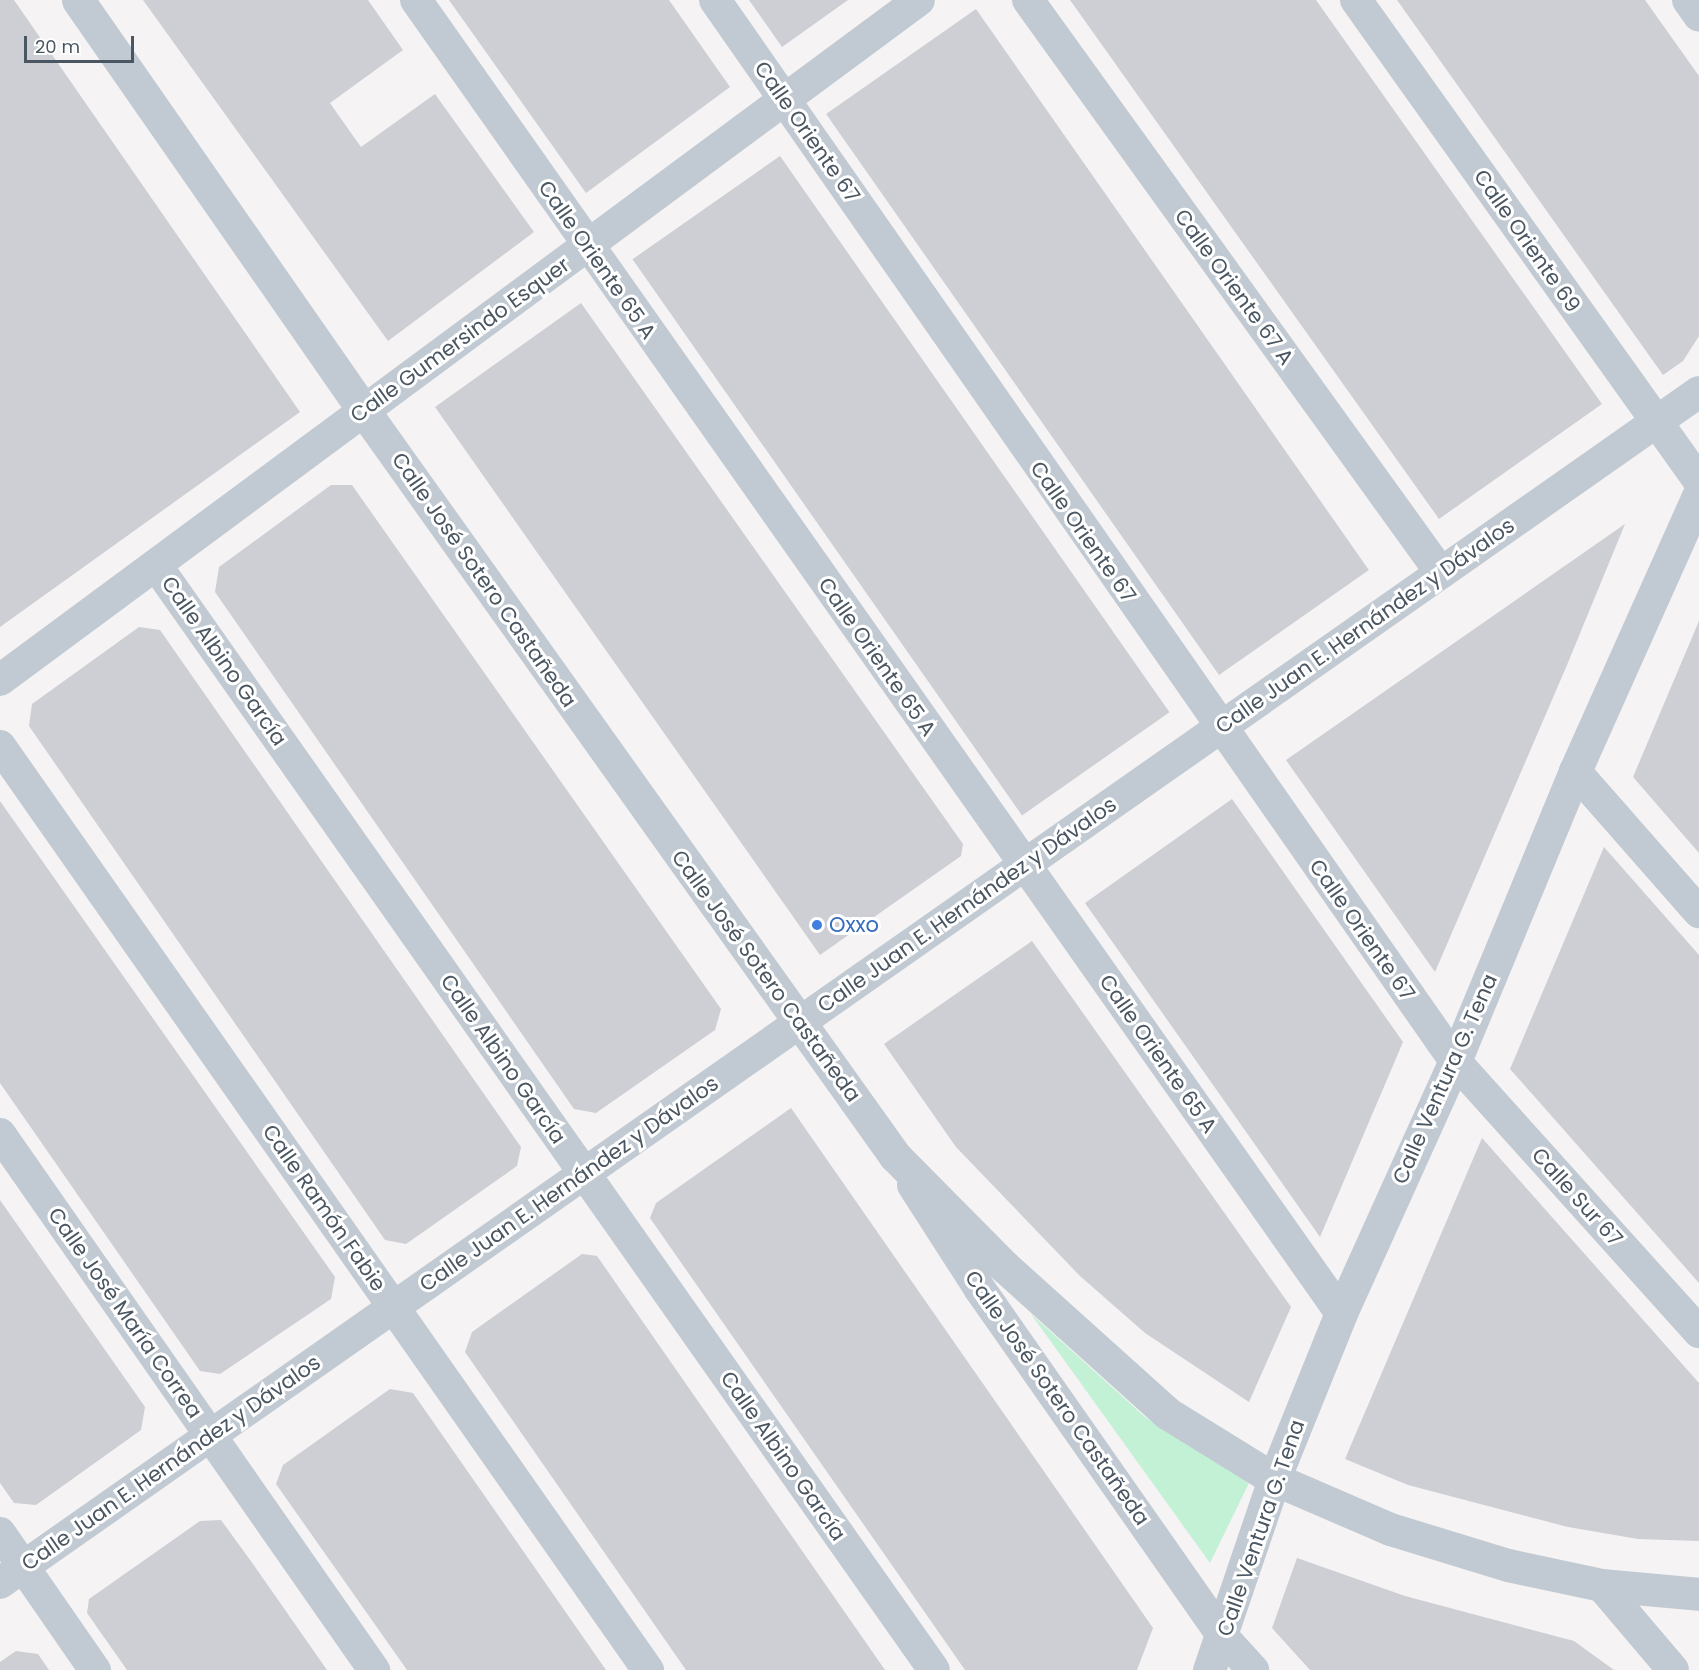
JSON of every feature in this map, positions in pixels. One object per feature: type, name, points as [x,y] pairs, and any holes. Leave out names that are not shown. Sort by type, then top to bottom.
[{"type":"street","name":"Calle José Sotero Castañeda","points":[[78,0],[364,411],[896,1156],[979,1288],[1223,1637],[1253,1670]]},
{"type":"street","name":"Calle Oriente 65 A","points":[[416,0],[586,246],[1341,1313]]},
{"type":"street","name":"Calle Oriente 67","points":[[715,0],[1219,729],[1455,1061]]},
{"type":"street","name":"Calle Gumersindo Esquer","points":[[0,680],[919,0]]},
{"type":"street","name":"Calle Oriente 67 A","points":[[1028,0],[1441,573]]},
{"type":"street","name":"Calle Oriente 69","points":[[1356,0],[1699,481]]},
{"type":"street","points":[[1688,0],[1699,16]]},
{"type":"street","name":"Calle Juan E. Hernández y Dávalos","points":[[12,1575],[1699,392]]},
{"type":"street","name":"Calle Ventura G. Tena","points":[[1209,1670],[1223,1637],[1274,1479],[1341,1313],[1455,1061],[1575,771],[1699,494]]},
{"type":"street","name":"Calle Albino García","points":[[156,565],[934,1670]]},
{"type":"street","name":"Calle Ramón Fabie","points":[[0,746],[648,1670]]},
{"type":"street","points":[[1575,771],[1699,912]]},
{"type":"street","name":"Calle Sur 67","points":[[1455,1061],[1699,1332]]},
{"type":"street","name":"Calle José María Correa","points":[[0,1134],[374,1670]]},
{"type":"street","name":"Calle José Sotero Castañeda","points":[[896,1156],[1121,1377],[1222,1450],[1274,1479],[1390,1529],[1508,1565],[1600,1585],[1699,1594]]},
{"type":"street","points":[[0,1533],[12,1575],[95,1670]]},
{"type":"street","points":[[1600,1585],[1673,1670]]},
{"type":"green space","points":[[1031,1314],[1145,1417],[1249,1483],[1210,1563]]},
{"type":"building","points":[[0,0],[14,0],[300,412],[0,627]]},
{"type":"building","points":[[143,0],[368,0],[403,50],[330,103],[361,147],[435,94],[534,232],[388,341]]},
{"type":"building","points":[[449,0],[669,0],[730,87],[586,193]]},
{"type":"building","points":[[749,0],[848,0],[782,47]]},
{"type":"building","points":[[1070,0],[1316,0],[1602,404],[1439,519]]},
{"type":"building","points":[[1397,0],[1645,0],[1699,76],[1699,336],[1683,361],[1663,375]]},
{"type":"building","points":[[976,9],[1369,570],[1219,675],[826,114]]},
{"type":"building","points":[[780,156],[1169,712],[1022,815],[633,259]]},
{"type":"building","points":[[581,303],[963,844],[961,856],[820,955],[435,407]]},
{"type":"building","points":[[331,485],[352,485],[721,1009],[715,1030],[596,1113],[574,1109],[215,592],[219,567]]},
{"type":"building","points":[[1625,524],[1567,665],[1435,972],[1286,760]]},
{"type":"building","points":[[1699,621],[1699,853],[1633,777]]},
{"type":"building","points":[[139,627],[160,630],[521,1147],[517,1166],[406,1244],[385,1240],[29,726],[32,704]]},
{"type":"building","points":[[1232,799],[1403,1042],[1320,1237],[1085,903]]},
{"type":"building","points":[[0,801],[335,1277],[331,1299],[220,1374],[200,1371],[0,1083]]},
{"type":"building","points":[[1604,847],[1699,955],[1699,1283],[1510,1069]]},
{"type":"building","points":[[1032,941],[1291,1307],[1249,1402],[1145,1333],[1080,1276],[956,1147],[884,1044]]},
{"type":"building","points":[[791,1108],[1153,1628],[1137,1670],[965,1670],[650,1218],[656,1203]]},
{"type":"building","points":[[1482,1138],[1699,1383],[1699,1541],[1638,1539],[1568,1527],[1408,1485],[1345,1459]]},
{"type":"building","points":[[0,1200],[145,1407],[141,1430],[36,1505],[14,1503],[0,1483]]},
{"type":"building","points":[[582,1254],[597,1256],[885,1670],[686,1670],[465,1352],[472,1332]]},
{"type":"building","points":[[390,1389],[413,1393],[606,1670],[407,1670],[276,1484],[283,1465]]},
{"type":"building","points":[[221,1520],[327,1670],[127,1670],[87,1613],[89,1599],[200,1521]]},
{"type":"building","points":[[1297,1558],[1405,1596],[1574,1641],[1614,1670],[1310,1670],[1272,1628]]},
{"type":"building","points":[[16,1651],[38,1654],[49,1670],[0,1670],[0,1662]]},
{"type":"place","name":"Oxxo","points":[[817,925]]}]
